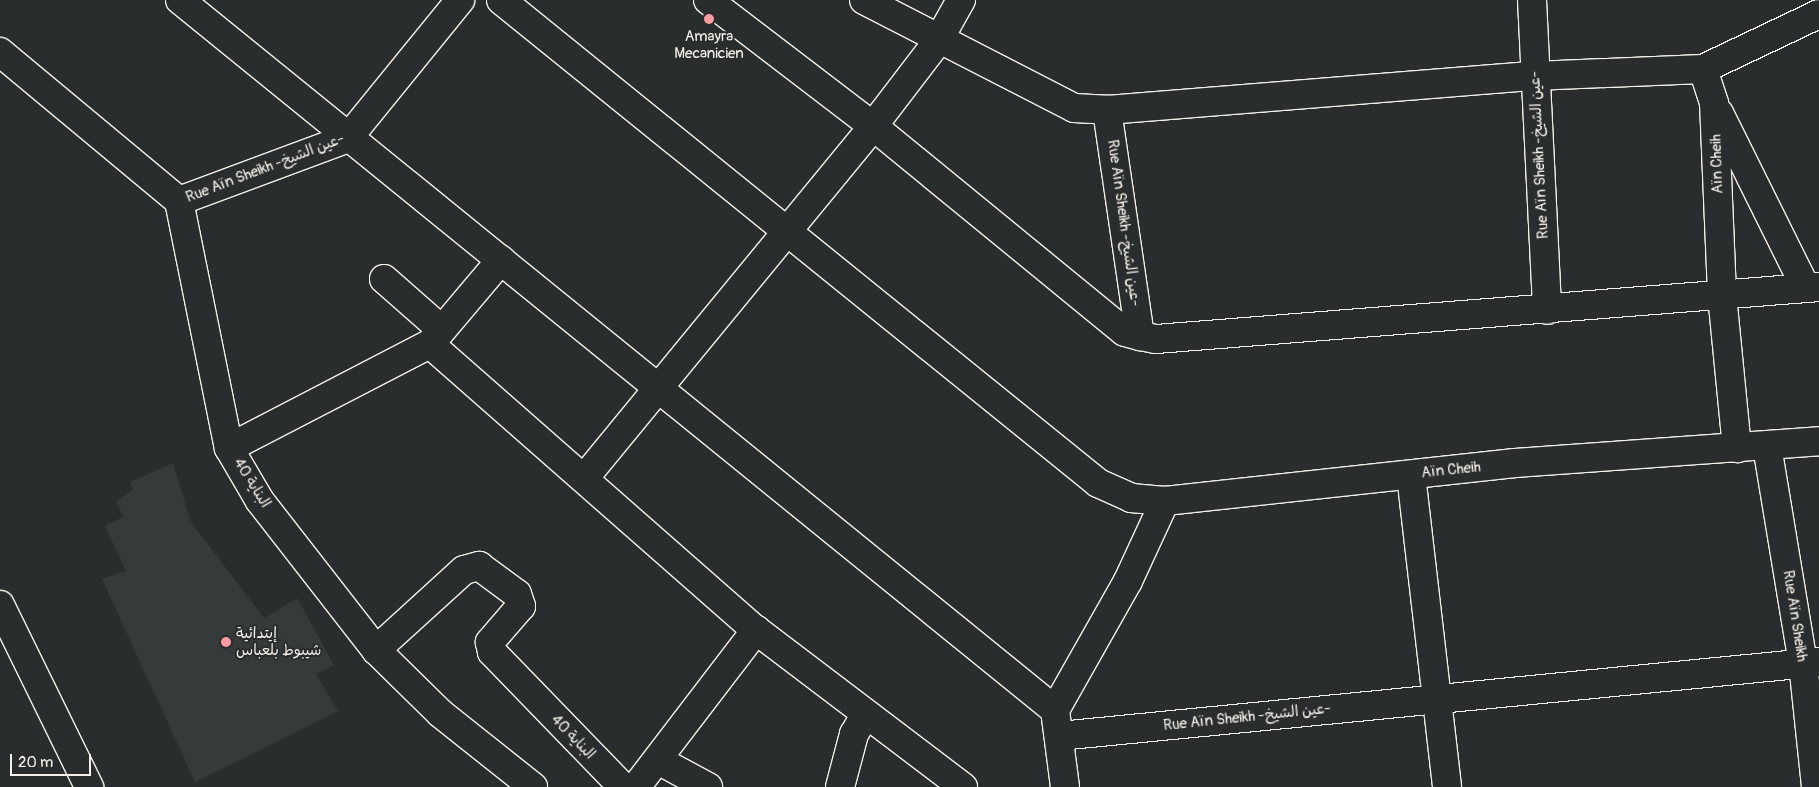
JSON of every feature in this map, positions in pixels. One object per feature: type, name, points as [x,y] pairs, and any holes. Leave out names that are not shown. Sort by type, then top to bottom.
[{"type":"street","points":[[180,0],[501,260],[1057,723]]},
{"type":"street","name":"Rue Aïn Sheikh -عين الشيخ-","points":[[0,52],[179,201],[348,138],[460,0]]},
{"type":"street","name":"Aïn Cheih","points":[[501,0],[786,234],[1098,483],[1132,498],[1165,501],[1411,475],[1819,441]]},
{"type":"street","points":[[708,0],[873,126],[1124,332],[1156,339],[1812,288],[1714,103]]},
{"type":"street","points":[[864,0],[938,41],[1074,108],[1107,110],[1534,76],[1703,69],[1819,14]]},
{"type":"street","points":[[586,476],[873,126],[938,41],[961,0]]},
{"type":"street","name":"Rue Aïn Sheikh -عين الشيخ-","points":[[1532,0],[1534,76],[1547,310]]},
{"type":"street","name":"Aïn Cheih","points":[[1703,69],[1714,103],[1722,295],[1737,448]]},
{"type":"street","name":"Rue Aïn Sheikh -عين الشيخ-","points":[[1107,110],[1140,336]]},
{"type":"street","points":[[179,201],[230,448]]},
{"type":"street","name":"البناية 40","points":[[501,260],[436,336],[230,448],[260,501],[376,650],[440,713],[533,787]]},
{"type":"street","points":[[384,279],[436,336],[586,476],[756,630],[963,787]]},
{"type":"street","name":"Rue Aïn Sheikh","points":[[1767,446],[1811,662],[1816,787]]},
{"type":"street","points":[[1411,475],[1434,699],[1447,787]]},
{"type":"street","points":[[1065,787],[1057,723],[1128,581],[1165,501]]},
{"type":"street","name":"البناية 40","points":[[376,650],[464,570],[479,566],[517,594],[521,606],[490,642],[492,652],[622,787]]},
{"type":"street","points":[[0,605],[89,787]]},
{"type":"street","points":[[636,787],[756,630]]},
{"type":"street","name":"Rue Aïn Sheikh -عين الشيخ-","points":[[1057,723],[1434,699],[1811,662]]},
{"type":"street","points":[[840,787],[854,734],[866,714]]},
{"type":"street","points":[[658,760],[708,787]]},
{"type":"shaded area","name":"إيتدائية شيبوط بلعباس","points":[[173,463],[191,522],[264,618],[297,598],[334,665],[316,674],[338,711],[195,782],[102,579],[126,571],[105,526],[123,517],[116,501],[133,490],[130,482]]},
{"type":"place","name":"Amayra Mecanicien","points":[[709,19]]},
{"type":"place","name":"إيتدائية شيبوط بلعباس","points":[[226,642]]}]
